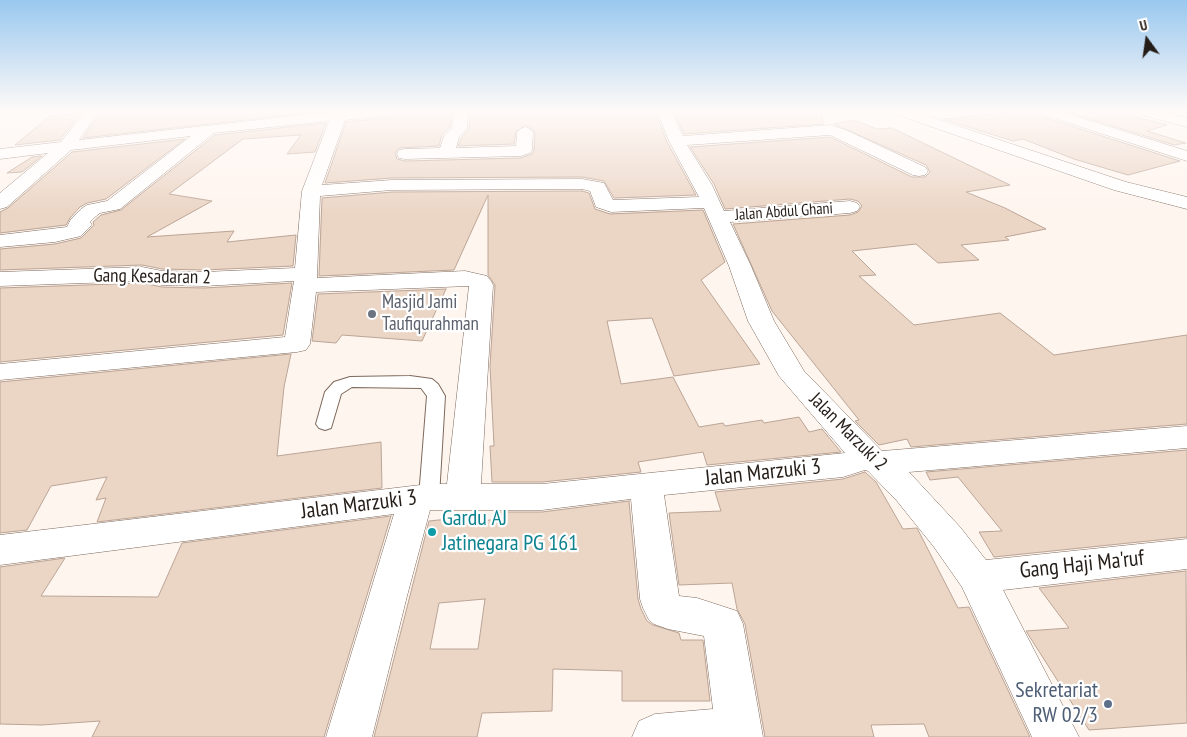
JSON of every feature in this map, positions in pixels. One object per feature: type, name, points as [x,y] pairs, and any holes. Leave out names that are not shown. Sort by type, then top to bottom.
[{"type":"street","points":[[0,154],[34,145]]},
{"type":"street","points":[[0,203],[57,145]]},
{"type":"street","points":[[0,241],[60,236],[74,232],[82,224],[78,223],[88,213],[94,209],[113,205],[188,145]]},
{"type":"street","points":[[0,372],[297,344],[305,280],[311,191],[328,145]]},
{"type":"street","points":[[447,152],[449,145]]},
{"type":"street","points":[[405,154],[521,151],[524,150],[524,145]]},
{"type":"street","name":"Jalan Marzuki 2","points":[[679,145],[714,210],[761,320],[793,376],[874,460],[909,492],[947,537],[977,577],[1056,737]]},
{"type":"street","points":[[866,145],[919,171]]},
{"type":"street","points":[[1004,145],[1120,186],[1187,203]]},
{"type":"street","points":[[1160,146],[1168,145]]},
{"type":"street","points":[[1160,146],[1187,156]]},
{"type":"street","name":"Jalan Abdul Ghani","points":[[311,191],[392,185],[582,184],[598,187],[603,203],[610,206],[714,210],[850,207]]},
{"type":"street","name":"Gang Kesadaran 2","points":[[0,279],[142,274],[162,278],[214,279],[475,279],[481,285],[463,497]]},
{"type":"street","name":"Jalan Marzuki 3","points":[[0,550],[227,520],[423,498],[542,497],[843,465],[874,460],[1187,437]]},
{"type":"street","points":[[646,485],[660,600],[663,608],[668,612],[697,616],[723,624],[740,733],[655,737]]},
{"type":"street","points":[[349,737],[387,596],[423,498]]},
{"type":"street","name":"Gang Haji Ma'ruf","points":[[977,577],[1187,554]]},
{"type":"lane","points":[[325,424],[334,392],[340,386],[350,382],[410,381],[426,383],[432,388],[436,396],[423,498]]},
{"type":"building","points":[[129,145],[177,145],[106,199],[87,203],[80,207],[66,225],[0,233],[0,212],[8,208],[72,152]]},
{"type":"building","points":[[202,145],[234,145],[169,194],[212,201],[147,237],[234,231],[227,242],[296,235],[293,266],[204,270],[162,269],[142,265],[0,270],[0,249],[55,244],[81,238],[101,215],[121,210]]},
{"type":"building","points":[[293,145],[318,145],[315,152],[287,154]]},
{"type":"building","points":[[338,145],[439,145],[399,148],[395,153],[397,159],[405,161],[521,158],[532,154],[534,145],[669,145],[696,195],[614,198],[604,181],[582,177],[392,178],[325,183]]},
{"type":"building","points":[[847,145],[912,177],[925,177],[930,172],[926,165],[882,145],[928,145],[1010,185],[966,192],[1005,208],[1046,229],[1005,237],[1009,240],[961,245],[979,260],[938,263],[916,244],[852,251],[876,275],[859,276],[914,325],[1000,313],[1054,355],[1187,335],[1187,424],[911,447],[907,439],[879,445],[855,421],[859,420],[772,311],[733,224],[850,215],[858,212],[862,206],[858,201],[850,199],[725,209],[714,184],[690,147]]},
{"type":"building","points":[[1039,145],[1131,145],[1180,161],[1128,175],[1074,159]]},
{"type":"building","points":[[42,156],[22,172],[7,173],[32,157]]},
{"type":"building","points":[[582,191],[589,193],[595,209],[610,214],[703,210],[725,262],[701,280],[760,364],[674,376],[652,318],[607,321],[621,384],[673,377],[699,427],[723,423],[725,426],[762,420],[764,423],[799,417],[809,432],[822,429],[841,452],[707,465],[703,452],[638,462],[641,472],[542,482],[492,482],[490,446],[494,446],[490,366],[495,285],[488,275],[488,195],[454,270],[319,276],[322,198],[392,192]]},
{"type":"building","points":[[142,283],[162,287],[204,288],[292,283],[283,335],[0,362],[0,288]]},
{"type":"building","name":"Masjid Jami Taufiqurahman","points":[[446,289],[422,341],[342,335],[336,343],[312,341],[318,294]]},
{"type":"building","points":[[291,354],[284,387],[277,456],[381,442],[382,488],[97,522],[106,498],[96,500],[107,477],[51,486],[27,530],[0,533],[0,382]]},
{"type":"building","points":[[1187,450],[1187,537],[994,557],[979,532],[1002,531],[958,477],[930,480],[926,472]]},
{"type":"building","points":[[865,472],[876,482],[903,529],[917,528],[958,608],[969,607],[1030,737],[929,737],[924,724],[871,725],[874,737],[765,737],[745,624],[737,609],[732,583],[679,585],[669,513],[721,511],[715,492],[843,479]]},
{"type":"building","points":[[629,501],[638,599],[641,609],[647,621],[653,625],[679,633],[681,640],[703,640],[710,701],[622,701],[622,671],[553,669],[552,711],[482,713],[477,737],[374,737],[429,521],[448,519],[448,521],[495,520],[494,512],[542,512]],"holes":[[[485,599],[478,649],[430,649],[439,603]]]},
{"type":"building","points":[[391,516],[324,737],[92,737],[100,721],[42,725],[0,724],[0,567],[65,558],[41,596],[158,597],[182,543]]},
{"type":"building","points":[[1186,571],[1187,723],[1089,730],[1026,631],[1069,628],[1039,588]]},
{"type":"place","name":"Masjid Jami Taufiqurahman","points":[[372,314]]},
{"type":"place","name":"Gardu AJ Jatinegara PG 161","points":[[432,532]]},
{"type":"place","name":"Sekretariat RW 02/3","points":[[1108,704]]}]
